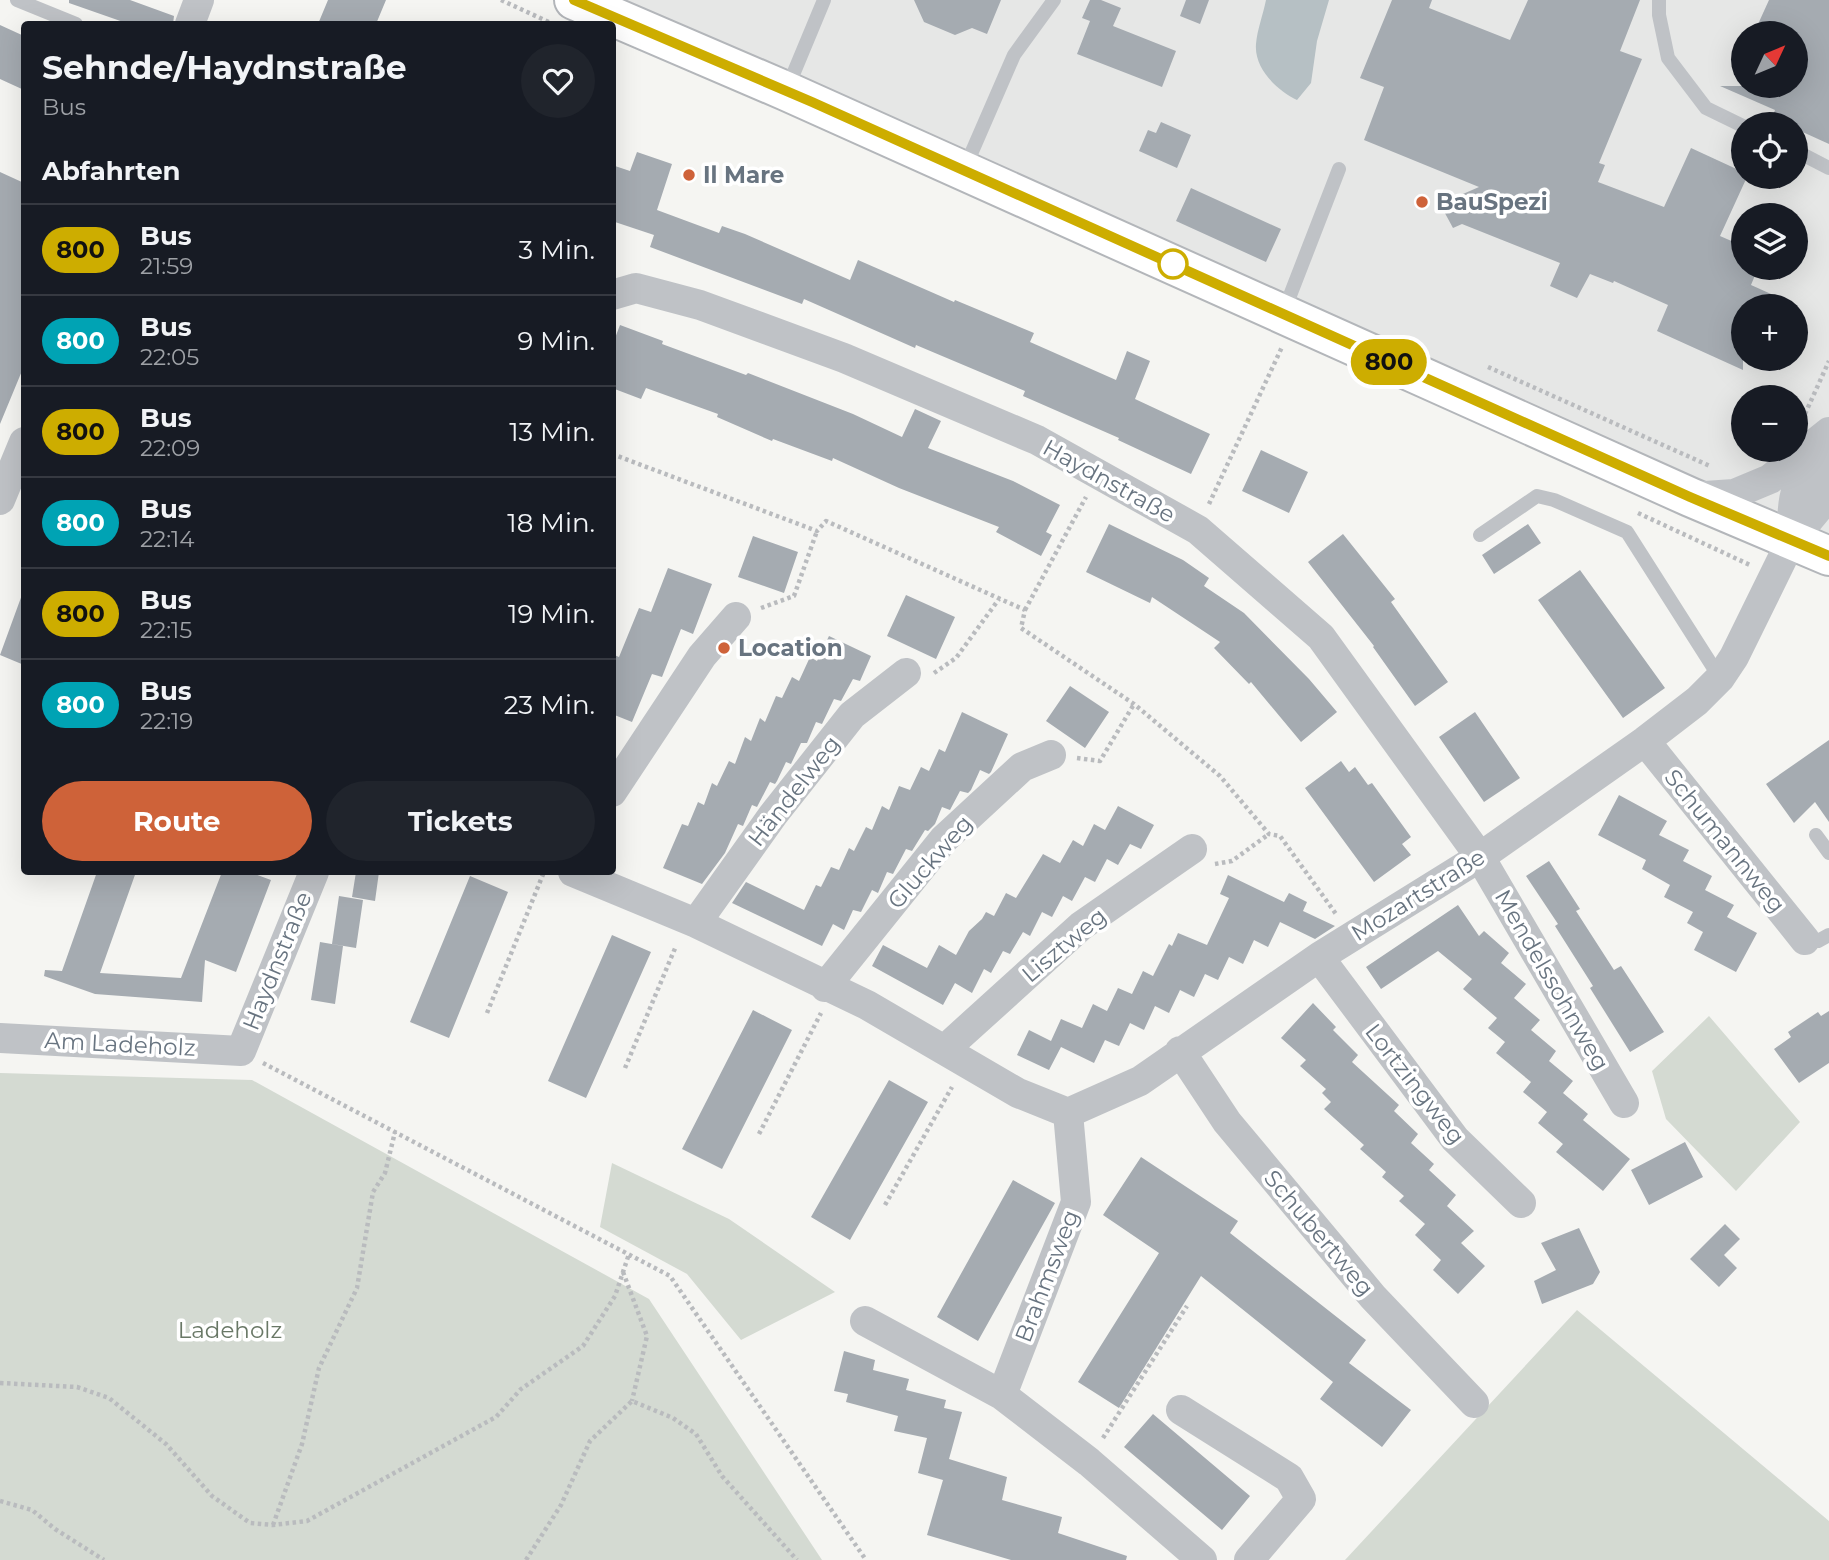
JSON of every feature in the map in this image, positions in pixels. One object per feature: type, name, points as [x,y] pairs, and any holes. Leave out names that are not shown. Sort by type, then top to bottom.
[{"type":"main road","points":[[574,0],[964,170],[1283,330],[1829,556]]},
{"type":"street","points":[[191,21],[200,0]]},
{"type":"street","name":"Haydnstraße","points":[[616,294],[636,288],[699,305],[844,358],[1037,440],[1198,530],[1321,637],[1480,857]]},
{"type":"street","points":[[1690,497],[1734,494],[1770,479],[1826,444]]},
{"type":"street","points":[[1791,541],[1794,496],[1804,475],[1826,444]]},
{"type":"street","points":[[0,500],[21,449]]},
{"type":"street","name":"Mozartstraße","points":[[1068,1113],[1140,1081],[1319,957],[1480,857],[1645,741],[1696,701],[1720,678],[1734,657],[1791,541]]},
{"type":"street","points":[[616,786],[702,656],[736,617]]},
{"type":"street","name":"Händelweg","points":[[692,921],[852,715],[906,673]]},
{"type":"street","name":"Schumannweg","points":[[1645,741],[1817,938]]},
{"type":"street","name":"Gluckweg","points":[[829,989],[944,839],[1022,767],[1051,755]]},
{"type":"street","name":"Lisztweg","points":[[955,1056],[1082,926],[1192,849]]},
{"type":"street","name":"Mendelssohnweg","points":[[1480,857],[1624,1103]]},
{"type":"street","name":"Haydnstraße","points":[[241,1051],[313,875]]},
{"type":"street","points":[[580,875],[692,921],[867,1005],[1018,1093],[1068,1113]]},
{"type":"street","name":"Lortzingweg","points":[[1319,957],[1455,1139],[1521,1203]]},
{"type":"street","name":"Am Ladeholz","points":[[0,1038],[241,1051]]},
{"type":"street","name":"Schubertweg","points":[[1180,1051],[1227,1122],[1364,1287],[1474,1403]]},
{"type":"street","name":"Brahmsweg","points":[[1002,1395],[1076,1202],[1068,1113]]},
{"type":"street","points":[[865,1321],[1002,1395],[1089,1462],[1202,1560]]},
{"type":"street","points":[[1181,1410],[1289,1478],[1301,1499],[1249,1560]]},
{"type":"lane","points":[[17,0],[69,21]]},
{"type":"lane","points":[[786,91],[824,0]]},
{"type":"lane","points":[[964,170],[1014,55],[1054,0]]},
{"type":"lane","points":[[1659,0],[1659,15],[1668,58],[1706,108],[1731,120]]},
{"type":"lane","points":[[1808,157],[1829,168]]},
{"type":"lane","points":[[1283,330],[1339,169]]},
{"type":"lane","points":[[1480,535],[1537,496],[1554,500],[1627,532],[1720,678]]},
{"type":"lane","points":[[1816,835],[1829,853]]},
{"type":"path","points":[[500,0],[547,21]]},
{"type":"path","points":[[1190,526],[1211,502],[1283,330]]},
{"type":"path","points":[[1808,406],[1829,361]]},
{"type":"path","points":[[616,456],[817,531]]},
{"type":"path","points":[[1098,475],[1025,610],[1021,628],[1134,704],[1220,776],[1269,834],[1280,836],[1353,938]]},
{"type":"path","points":[[736,617],[794,596],[817,531],[827,522],[1025,610]]},
{"type":"path","points":[[906,673],[935,674],[956,658],[999,599]]},
{"type":"path","points":[[1051,755],[1100,761],[1134,704]]},
{"type":"path","points":[[1192,849],[1211,864],[1232,860],[1269,834]]},
{"type":"path","points":[[487,1013],[543,875]]},
{"type":"path","points":[[625,1068],[692,921]]},
{"type":"path","points":[[759,1134],[829,989]]},
{"type":"path","points":[[241,1051],[670,1276],[866,1560]]},
{"type":"path","points":[[885,1205],[955,1056]]},
{"type":"path","points":[[273,1525],[302,1444],[319,1368],[357,1288],[373,1192],[385,1173],[395,1132]]},
{"type":"path","points":[[0,1383],[77,1387],[109,1398],[166,1444],[212,1496],[250,1523],[273,1525],[307,1521],[496,1417],[521,1389],[583,1346],[615,1296],[629,1254]]},
{"type":"path","points":[[526,1560],[561,1505],[590,1441],[632,1401],[647,1336],[623,1272]]},
{"type":"path","points":[[1089,1462],[1187,1306]]},
{"type":"path","points":[[632,1401],[673,1418],[696,1434],[722,1476],[797,1560]]},
{"type":"path","points":[[0,1501],[32,1510],[55,1529],[104,1560]]},
{"type":"shaded area","points":[[574,0],[1829,0],[1829,556]]},
{"type":"shaded area","points":[[1266,0],[1329,0],[1317,41],[1311,83],[1297,100],[1268,78],[1256,53]]},
{"type":"green space","points":[[1709,1016],[1800,1122],[1736,1191],[1666,1119],[1652,1071]]},
{"type":"green space","name":"Ladeholz","points":[[0,1073],[252,1080],[649,1299],[822,1560],[0,1560]]},
{"type":"green space","points":[[612,1163],[729,1219],[835,1292],[741,1340],[687,1274],[600,1227]]},
{"type":"green space","points":[[1577,1310],[1829,1521],[1829,1560],[1345,1560]]},
{"type":"building","points":[[69,0],[130,0],[174,16],[173,21],[120,21],[69,3]]},
{"type":"building","points":[[328,0],[386,0],[377,21],[319,21]]},
{"type":"building","points":[[914,0],[1001,0],[987,34],[972,28],[955,35],[924,22]]},
{"type":"building","points":[[1090,0],[1101,0],[1121,8],[1113,26],[1176,51],[1162,87],[1077,54],[1090,21],[1082,18]]},
{"type":"building","points":[[1186,0],[1209,0],[1200,24],[1180,16]]},
{"type":"building","points":[[1392,0],[1432,0],[1429,8],[1510,40],[1528,0],[1640,0],[1620,51],[1642,59],[1599,163],[1605,165],[1598,182],[1664,207],[1691,148],[1731,166],[1731,189],[1742,189],[1735,203],[1731,203],[1731,212],[1720,236],[1731,241],[1731,280],[1753,280],[1751,285],[1771,294],[1731,294],[1731,365],[1657,331],[1668,305],[1614,281],[1613,283],[1590,274],[1577,298],[1550,286],[1560,263],[1462,224],[1453,228],[1440,204],[1479,187],[1364,140],[1384,87],[1360,78]]},
{"type":"building","points":[[1769,0],[1829,0],[1829,144],[1808,134],[1808,112],[1774,112],[1775,110],[1748,98],[1808,98],[1808,21],[1759,21]]},
{"type":"building","points":[[0,25],[21,35],[21,89],[0,79]]},
{"type":"building","points":[[1161,122],[1191,135],[1177,168],[1139,151],[1148,130],[1156,133]]},
{"type":"building","points":[[637,152],[672,164],[657,210],[719,233],[722,226],[745,234],[850,280],[858,260],[1034,333],[1030,342],[1116,380],[1127,351],[1150,361],[1135,399],[1210,434],[1191,474],[1118,440],[1119,438],[1023,396],[1025,391],[916,345],[915,348],[804,299],[802,304],[650,247],[654,235],[616,222],[616,166],[630,171]]},
{"type":"building","points":[[0,172],[21,182],[21,373],[0,424]]},
{"type":"building","points":[[1191,188],[1281,229],[1266,262],[1176,221]]},
{"type":"building","points":[[620,325],[663,341],[662,344],[746,375],[748,373],[853,414],[902,437],[915,409],[941,421],[928,448],[1013,481],[1060,505],[1046,532],[1052,535],[1041,556],[996,532],[999,527],[899,488],[833,458],[832,461],[773,439],[772,441],[717,417],[718,414],[646,388],[641,399],[616,390],[616,336]]},
{"type":"building","points":[[1261,450],[1308,472],[1289,513],[1242,491]]},
{"type":"building","points":[[1109,524],[1183,560],[1209,578],[1204,586],[1244,613],[1309,679],[1337,712],[1301,742],[1251,682],[1249,684],[1214,648],[1220,642],[1152,597],[1150,603],[1086,572]]},
{"type":"building","points":[[1528,524],[1541,543],[1494,574],[1482,555]]},
{"type":"building","points":[[1343,534],[1395,599],[1391,602],[1448,682],[1415,706],[1374,646],[1308,562]]},
{"type":"building","points":[[753,536],[798,552],[784,593],[738,577]]},
{"type":"building","points":[[668,568],[712,584],[693,634],[681,629],[662,677],[652,674],[632,722],[616,716],[616,656],[619,657],[639,608],[651,612]]},
{"type":"building","points":[[1580,570],[1665,688],[1623,718],[1538,600]]},
{"type":"building","points":[[906,595],[955,617],[936,659],[887,636]]},
{"type":"building","points":[[21,597],[21,664],[0,655]]},
{"type":"building","points":[[829,636],[871,656],[860,681],[853,679],[841,701],[834,699],[822,724],[816,722],[807,743],[801,743],[791,764],[786,762],[775,784],[770,782],[757,807],[752,805],[743,826],[738,824],[725,853],[702,884],[663,868],[682,824],[688,826],[698,802],[704,805],[712,783],[717,786],[729,761],[735,764],[745,737],[751,741],[760,718],[765,722],[776,696],[782,698],[792,677],[799,681],[810,657],[817,661]]},
{"type":"building","points":[[1070,686],[1109,712],[1085,748],[1046,721]]},
{"type":"building","points":[[962,712],[1008,734],[991,772],[989,774],[980,770],[968,793],[960,791],[950,810],[942,807],[935,824],[928,831],[925,830],[912,851],[906,849],[893,874],[887,872],[878,893],[872,890],[861,912],[853,910],[844,930],[833,924],[822,946],[732,903],[746,882],[804,910],[816,885],[821,887],[831,867],[839,870],[849,848],[854,851],[866,827],[872,830],[882,806],[889,810],[899,786],[910,790],[921,767],[929,771],[939,749],[945,752]]},
{"type":"building","points":[[1475,712],[1520,778],[1484,802],[1439,737]]},
{"type":"building","points":[[1829,740],[1829,822],[1815,802],[1794,823],[1766,784]]},
{"type":"building","points":[[1341,761],[1349,772],[1355,767],[1368,785],[1372,783],[1411,837],[1402,844],[1411,855],[1374,882],[1305,788]]},
{"type":"building","points":[[1619,795],[1667,821],[1659,835],[1689,850],[1683,861],[1712,876],[1705,890],[1734,905],[1727,917],[1757,933],[1736,972],[1694,950],[1703,932],[1687,923],[1693,912],[1664,897],[1670,885],[1642,869],[1646,860],[1598,835]]},
{"type":"building","points":[[1118,806],[1154,825],[1141,849],[1130,844],[1118,865],[1107,859],[1095,882],[1085,877],[1072,901],[1063,896],[1052,917],[1042,912],[1030,936],[1023,932],[1010,954],[1003,951],[991,973],[984,969],[972,993],[955,983],[943,1005],[872,966],[883,945],[927,968],[939,945],[956,955],[969,931],[986,912],[994,916],[1006,893],[1016,898],[1043,854],[1060,863],[1073,840],[1083,846],[1094,824],[1105,830]]},
{"type":"building","points":[[1549,861],[1580,909],[1576,911],[1614,970],[1621,966],[1664,1032],[1630,1052],[1555,926],[1558,924],[1526,876]]},
{"type":"building","points":[[96,875],[135,875],[100,973],[181,978],[221,875],[257,875],[271,880],[236,972],[205,960],[202,1002],[95,994],[44,976],[45,970],[62,971]]},
{"type":"building","points":[[356,875],[379,875],[375,901],[352,897]]},
{"type":"building","points":[[1228,875],[1284,902],[1289,893],[1307,902],[1303,911],[1335,926],[1315,939],[1280,922],[1268,947],[1254,940],[1243,964],[1229,957],[1218,980],[1205,974],[1194,997],[1180,990],[1169,1013],[1155,1006],[1144,1030],[1130,1023],[1119,1046],[1105,1040],[1094,1063],[1061,1047],[1049,1070],[1017,1055],[1029,1030],[1051,1041],[1061,1019],[1082,1028],[1093,1004],[1107,1011],[1118,988],[1132,994],[1143,971],[1153,976],[1169,944],[1172,946],[1178,933],[1207,945],[1229,898],[1220,894]]},
{"type":"building","points":[[470,876],[508,892],[449,1038],[410,1022]]},
{"type":"building","points":[[339,896],[363,900],[356,948],[332,944]]},
{"type":"building","points":[[1458,905],[1479,936],[1484,931],[1509,953],[1501,963],[1526,984],[1514,998],[1540,1020],[1531,1030],[1556,1051],[1549,1061],[1573,1081],[1563,1093],[1588,1114],[1583,1120],[1630,1159],[1603,1191],[1556,1152],[1563,1144],[1538,1123],[1547,1112],[1523,1092],[1531,1082],[1496,1053],[1505,1042],[1488,1028],[1497,1018],[1463,989],[1472,979],[1438,951],[1381,989],[1366,967]]},
{"type":"building","points":[[612,935],[651,952],[586,1098],[548,1081]]},
{"type":"building","points":[[320,942],[343,946],[335,1004],[311,1000]]},
{"type":"building","points":[[1313,1003],[1336,1027],[1333,1030],[1358,1055],[1352,1062],[1399,1105],[1394,1111],[1418,1134],[1411,1143],[1434,1164],[1429,1170],[1456,1195],[1447,1206],[1474,1231],[1461,1243],[1485,1266],[1458,1294],[1433,1270],[1441,1260],[1415,1235],[1425,1224],[1399,1201],[1404,1196],[1382,1177],[1386,1172],[1360,1149],[1364,1145],[1324,1109],[1331,1102],[1322,1093],[1326,1089],[1300,1066],[1306,1060],[1281,1038]]},
{"type":"building","points":[[753,1010],[792,1030],[722,1169],[682,1149]]},
{"type":"building","points":[[1829,1011],[1829,1063],[1799,1083],[1774,1049],[1791,1037],[1788,1032],[1818,1012],[1821,1016]]},
{"type":"building","points":[[889,1080],[928,1102],[850,1240],[811,1217]]},
{"type":"building","points":[[1685,1142],[1703,1177],[1649,1205],[1631,1170]]},
{"type":"building","points":[[1141,1157],[1238,1221],[1230,1233],[1366,1340],[1349,1363],[1411,1410],[1382,1447],[1320,1399],[1333,1382],[1201,1276],[1119,1408],[1078,1382],[1159,1253],[1103,1215]]},
{"type":"building","points":[[1013,1180],[1055,1203],[978,1341],[937,1317]]},
{"type":"building","points":[[1725,1224],[1740,1239],[1724,1255],[1737,1268],[1719,1287],[1690,1259]]},
{"type":"building","points":[[1579,1228],[1600,1272],[1593,1284],[1542,1304],[1534,1281],[1556,1270],[1541,1243]]},
{"type":"building","points":[[844,1351],[875,1360],[873,1370],[909,1379],[906,1390],[946,1400],[944,1408],[962,1412],[949,1459],[1007,1477],[1002,1500],[1062,1517],[1058,1533],[1127,1556],[1126,1560],[1011,1560],[927,1535],[943,1480],[918,1473],[927,1438],[894,1431],[898,1416],[846,1402],[848,1394],[834,1391]]},
{"type":"building","points":[[1153,1414],[1250,1496],[1222,1530],[1124,1447]]},
{"type":"bus line","name":"800","points":[[574,0],[786,91],[1690,497],[1829,556]]},
{"type":"place","name":"Il Mare","points":[[689,175]]},
{"type":"place","name":"BauSpezi","points":[[1422,202]]},
{"type":"place","name":"Location","points":[[724,648]]}]
